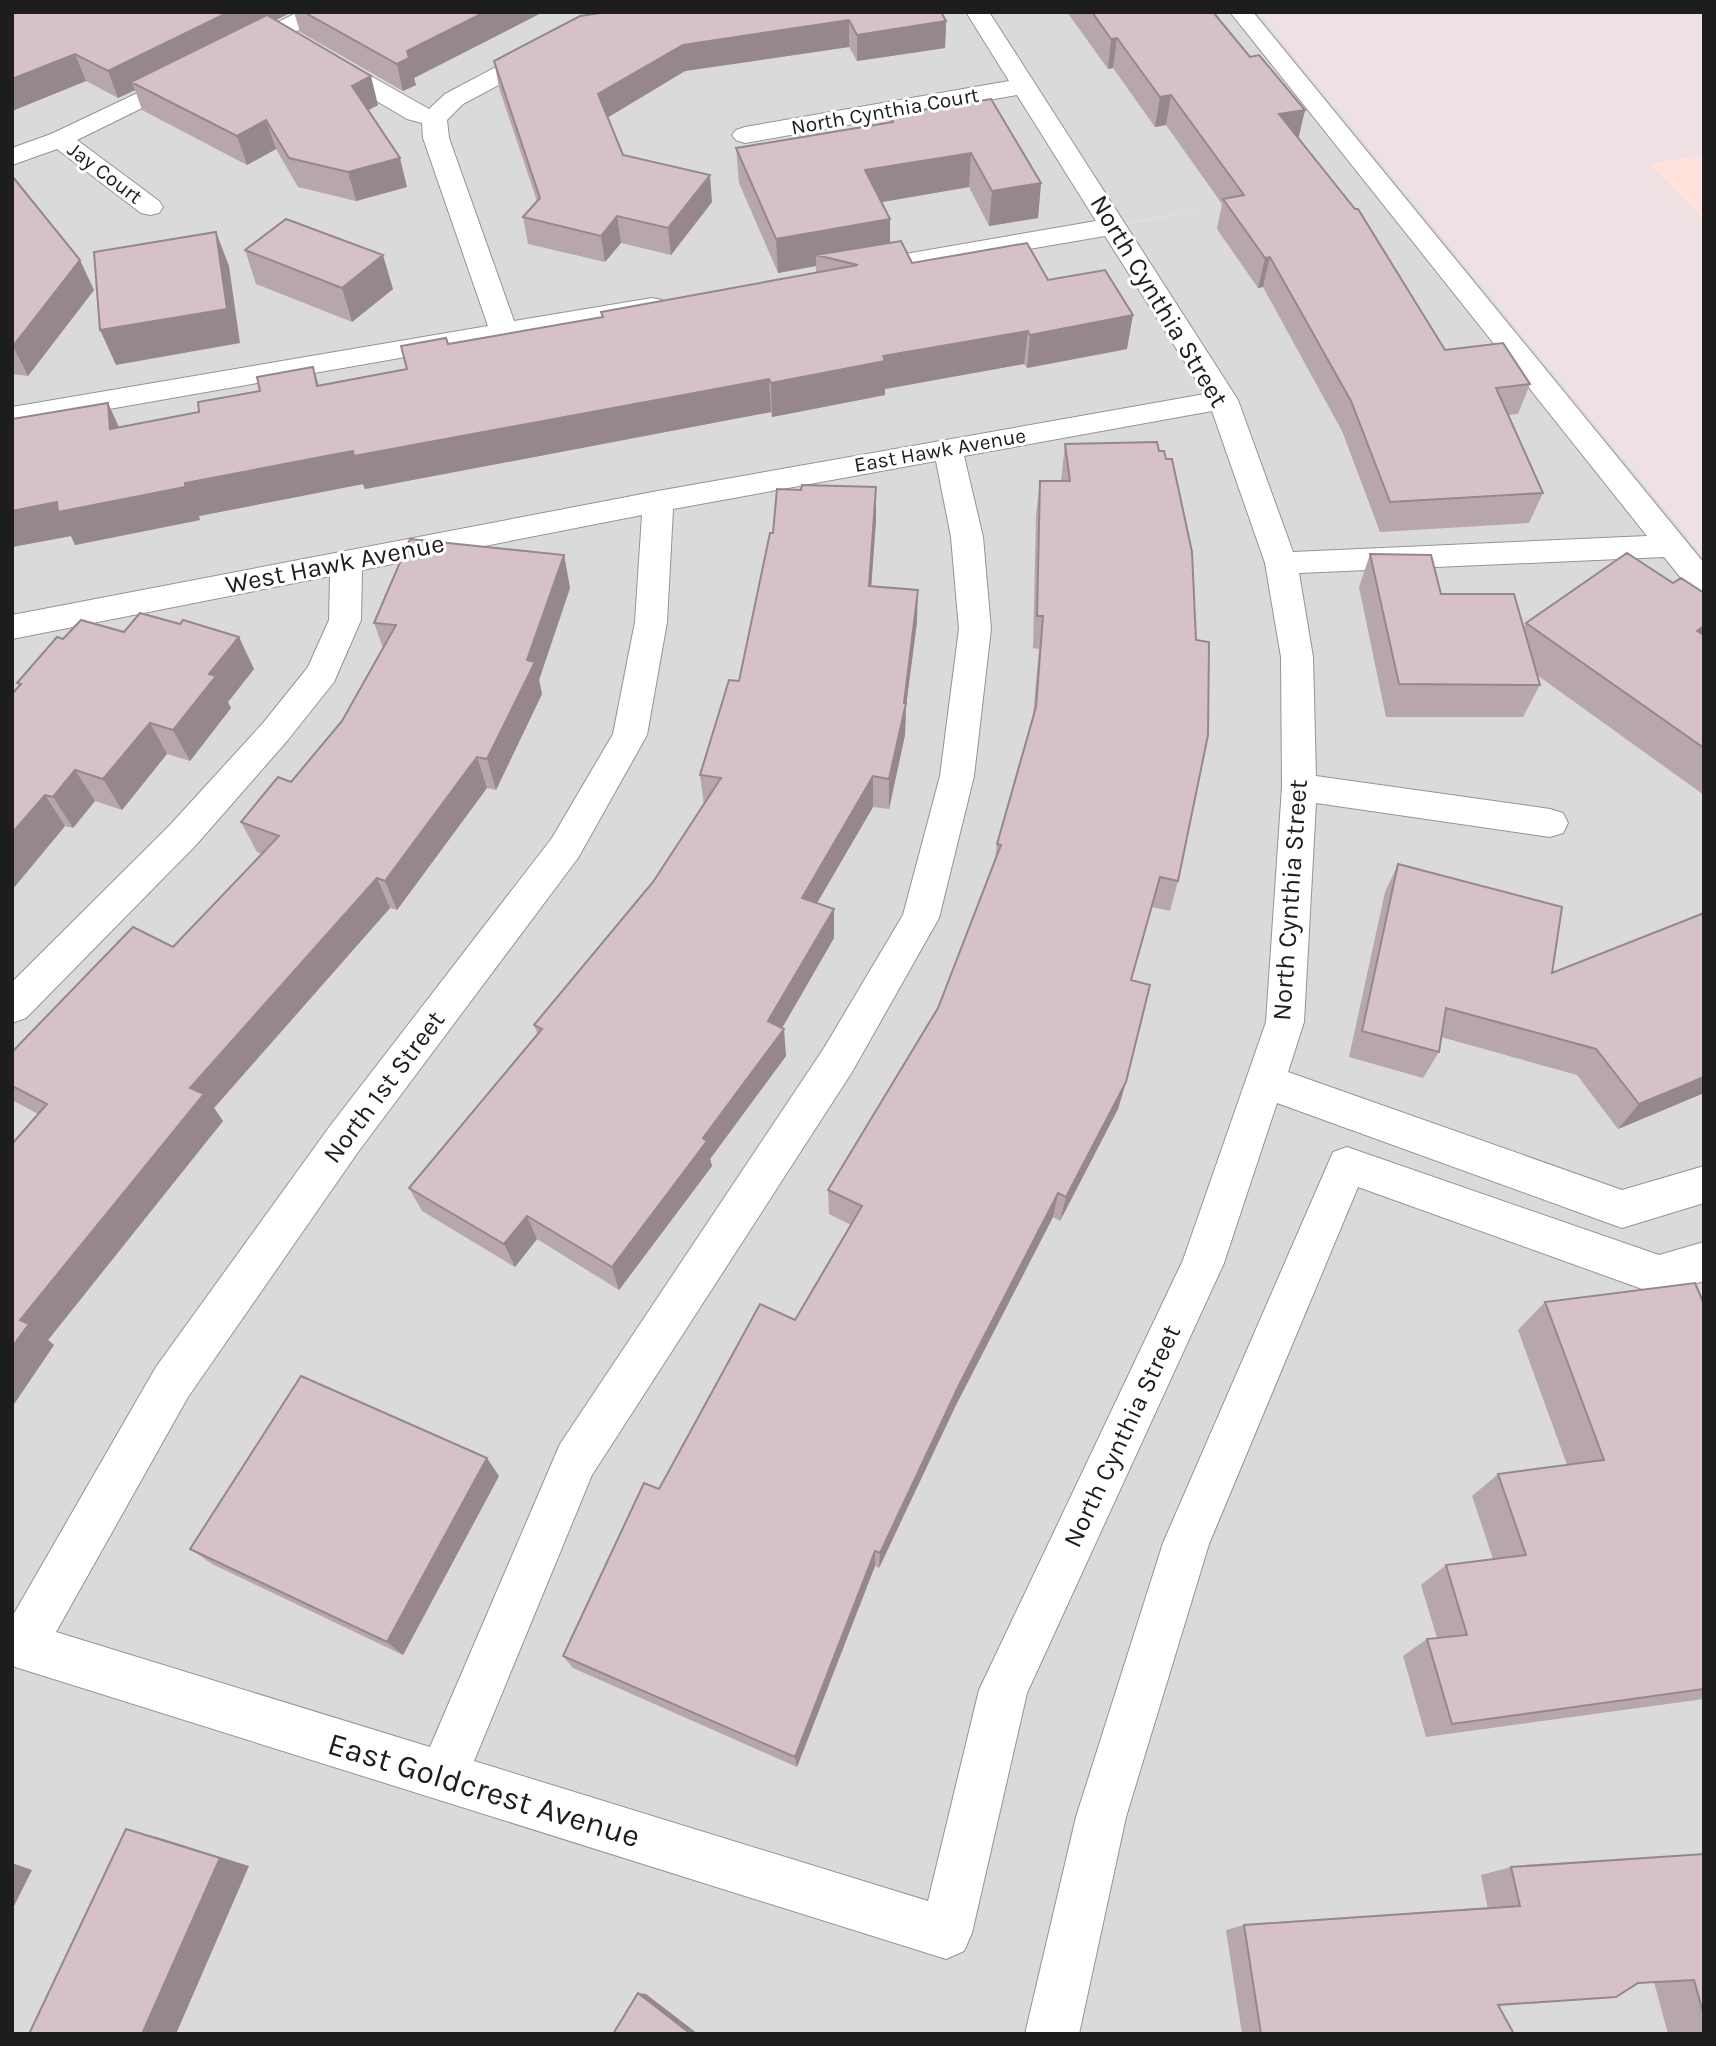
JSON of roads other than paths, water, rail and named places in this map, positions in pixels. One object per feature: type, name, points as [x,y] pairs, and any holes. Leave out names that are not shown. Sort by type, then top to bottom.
[{"type":"street","points":[[12,157],[60,139],[317,12]]},
{"type":"street","points":[[434,118],[454,99],[618,12]]},
{"type":"street","name":"North Cynthia Street","points":[[946,1933],[1003,1690],[1203,1264],[1285,1022],[1299,787],[1297,657],[1280,563],[1223,400],[978,12]]},
{"type":"street","points":[[1241,12],[1704,585]]},
{"type":"street","points":[[277,32],[416,114],[434,118]]},
{"type":"street","name":"North Cynthia Court","points":[[745,135],[1024,86]]},
{"type":"street","points":[[434,118],[436,138],[504,332]]},
{"type":"street","name":"Jay Court","points":[[60,139],[149,207]]},
{"type":"street","points":[[830,275],[1115,226]]},
{"type":"street","points":[[12,417],[680,301]]},
{"type":"street","name":"East Hawk Avenue","points":[[658,501],[1223,400]]},
{"type":"street","points":[[443,1777],[576,1460],[838,1060],[921,918],[957,776],[975,629],[967,537],[948,449]]},
{"type":"street","name":"West Hawk Avenue","points":[[12,627],[658,501]]},
{"type":"street","name":"North 1st Street","points":[[17,1644],[172,1382],[344,1139],[565,848],[629,735],[651,622],[658,501]]},
{"type":"street","points":[[1280,563],[1672,546]]},
{"type":"street","points":[[12,1007],[183,835],[275,732],[322,673],[345,620],[346,562]]},
{"type":"street","points":[[1299,787],[1550,823]]},
{"type":"street","points":[[1265,1081],[1622,1209],[1704,1184]]},
{"type":"street","points":[[1052,2034],[1101,1817],[1186,1543],[1347,1164],[1659,1275],[1704,1261]]},
{"type":"street","name":"East Goldcrest Avenue","points":[[17,1644],[946,1933]]}]
